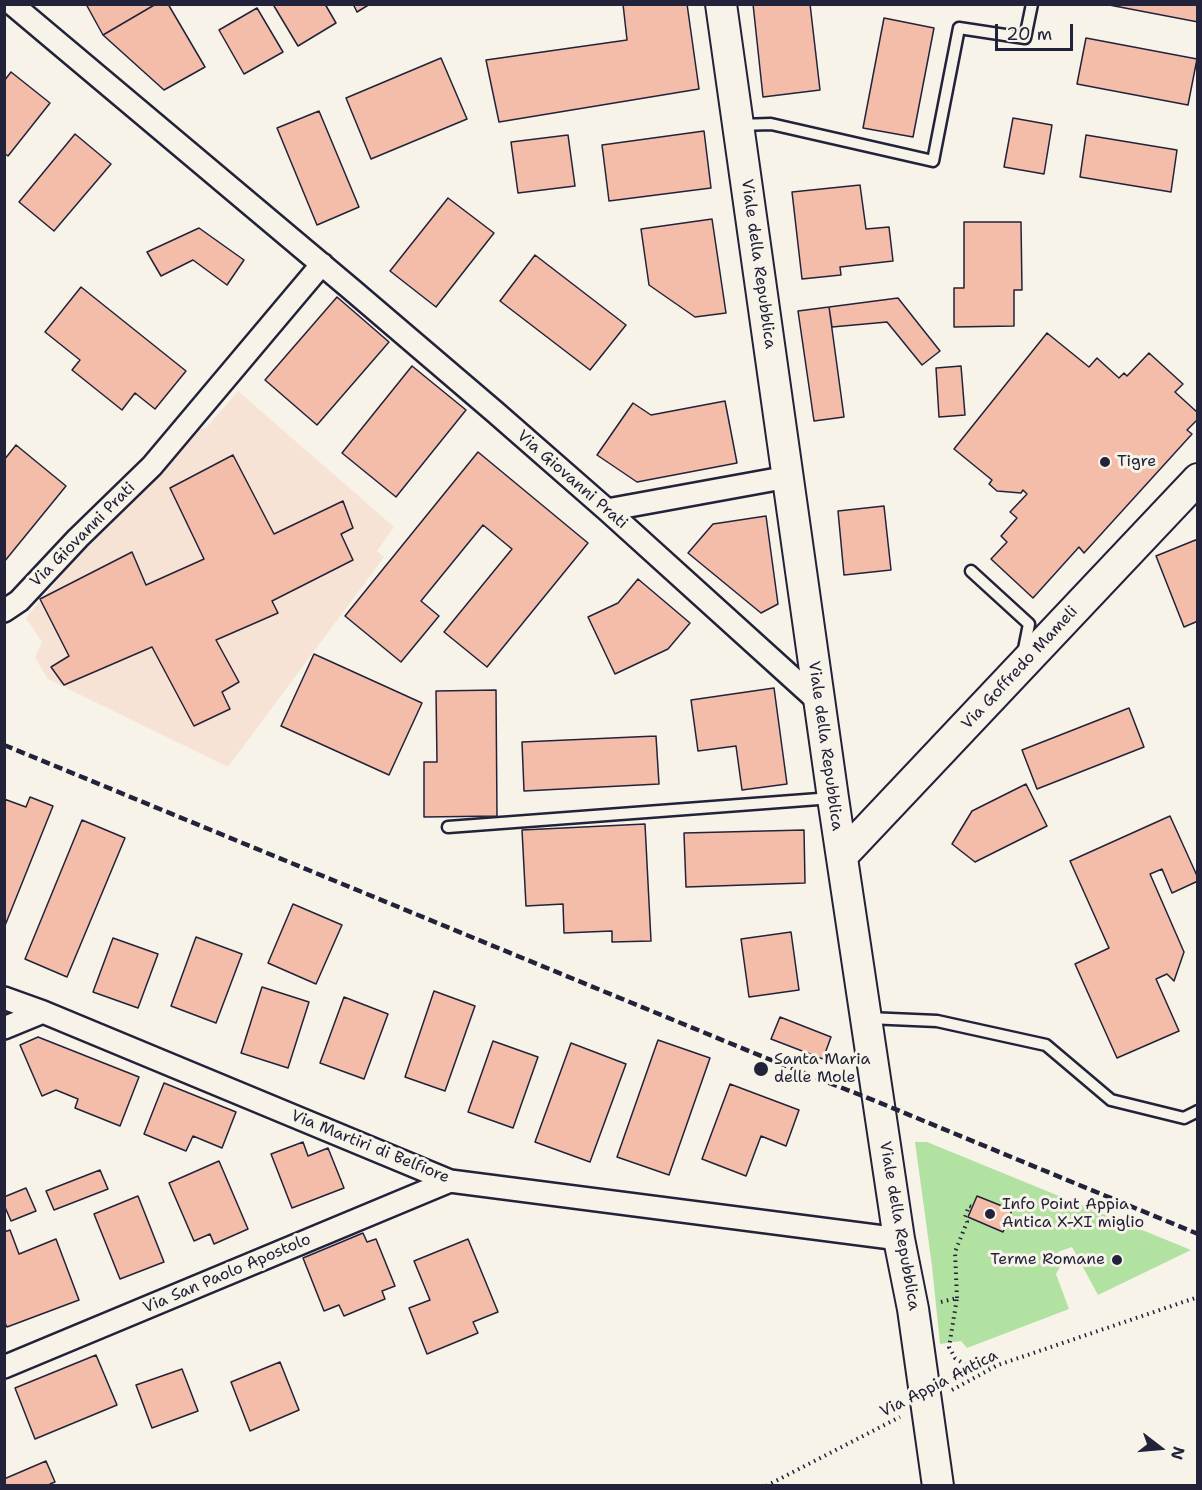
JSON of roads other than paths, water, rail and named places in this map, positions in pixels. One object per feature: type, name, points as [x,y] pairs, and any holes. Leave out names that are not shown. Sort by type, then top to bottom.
[{"type":"street","name":"Via Giovanni Prati","points":[[12,4],[486,404],[818,701]]},
{"type":"street","name":"Viale della Repubblica","points":[[721,4],[832,798],[899,1239],[913,1309],[938,1485]]},
{"type":"street","name":"Via Giovanni Prati","points":[[4,610],[19,601],[78,538],[152,466],[322,264]]},
{"type":"street","points":[[607,510],[788,477]]},
{"type":"street","name":"Via Goffredo Mameli","points":[[842,856],[1197,479]]},
{"type":"street","name":"Via Martiri di Belfiore","points":[[4,998],[43,1012],[450,1181],[899,1239]]},
{"type":"street","points":[[4,1028],[43,1012]]},
{"type":"street","name":"Via San Paolo Apostolo","points":[[4,1366],[450,1181]]},
{"type":"lane","points":[[739,125],[771,124],[933,161],[959,28],[1025,38],[1032,4]]},
{"type":"lane","points":[[971,571],[1029,624],[1020,669]]},
{"type":"lane","points":[[448,827],[832,798]]},
{"type":"lane","points":[[866,1018],[937,1021],[1046,1045],[1111,1100],[1184,1118],[1197,1111]]},
{"type":"railway","points":[[4,745],[1198,1234]]},
{"type":"place","name":"Tigre","points":[[1105,462]]},
{"type":"place","name":"Santa Maria delle Mole","points":[[761,1069]]},
{"type":"place","name":"Info Point Appia Antica X-XI miglio","points":[[990,1214]]},
{"type":"place","name":"Terme Romane","points":[[1117,1260]]}]
